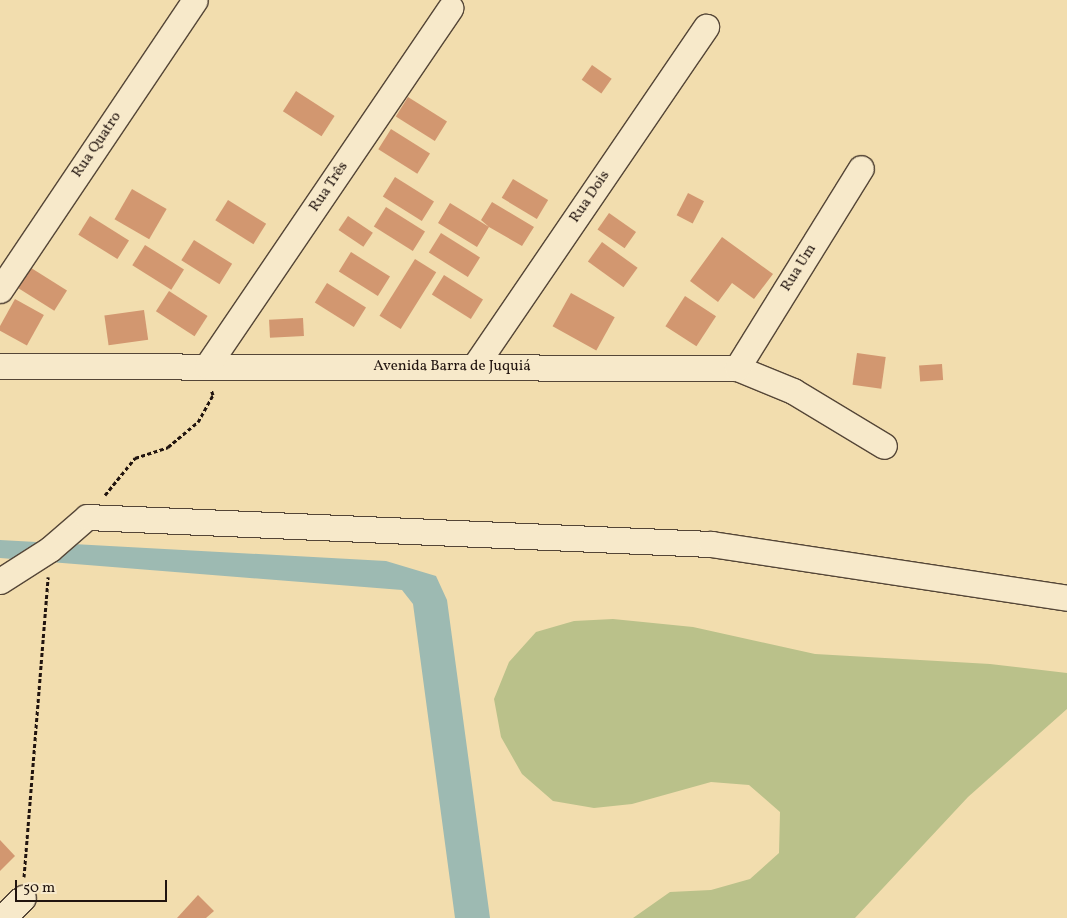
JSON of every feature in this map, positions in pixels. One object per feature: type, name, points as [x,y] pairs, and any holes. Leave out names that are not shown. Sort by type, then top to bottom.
[{"type":"street","name":"Rua Quatro","points":[[0,290],[195,0]]},
{"type":"street","name":"Rua Três","points":[[208,366],[450,8]]},
{"type":"street","name":"Rua Dois","points":[[474,367],[706,27]]},
{"type":"street","name":"Rua Um","points":[[737,368],[861,168]]},
{"type":"street","name":"Avenida Barra de Juquiá","points":[[0,366],[737,368],[786,387],[884,446]]},
{"type":"street","points":[[0,582],[50,549],[87,517],[711,544],[1067,598]]},
{"type":"street","points":[[2,918],[23,898]]},
{"type":"path","points":[[87,517],[135,458],[168,446],[198,422],[212,396],[208,366]]},
{"type":"path","points":[[23,898],[50,549]]},
{"type":"green space","points":[[613,619],[693,627],[815,654],[990,664],[1067,673],[1067,709],[968,797],[855,918],[633,918],[670,892],[711,890],[750,879],[779,853],[780,812],[749,785],[711,782],[632,804],[594,808],[553,801],[522,774],[501,737],[494,699],[509,662],[536,632],[574,621]]},
{"type":"water","points":[[0,540],[386,561],[436,576],[447,600],[490,918],[455,918],[413,604],[402,590],[0,558]]},
{"type":"building","points":[[592,65],[612,79],[601,94],[582,80]]},
{"type":"building","points":[[296,91],[335,116],[322,136],[283,111]]},
{"type":"building","points":[[408,97],[447,121],[435,141],[396,117]]},
{"type":"building","points":[[391,129],[430,153],[417,174],[378,149]]},
{"type":"building","points":[[395,177],[434,201],[422,221],[383,197]]},
{"type":"building","points":[[513,179],[548,200],[537,219],[502,198]]},
{"type":"building","points":[[132,189],[167,209],[149,239],[114,219]]},
{"type":"building","points":[[688,193],[704,201],[693,223],[677,215]]},
{"type":"building","points":[[228,200],[266,224],[253,244],[215,220]]},
{"type":"building","points":[[492,202],[534,227],[522,246],[489,227],[481,220]]},
{"type":"building","points":[[450,203],[489,227],[477,247],[438,223]]},
{"type":"building","points":[[386,207],[425,231],[413,251],[374,227]]},
{"type":"building","points":[[609,213],[636,232],[625,248],[598,229]]},
{"type":"building","points":[[90,216],[129,240],[117,259],[78,235]]},
{"type":"building","points":[[348,216],[373,233],[363,247],[338,230]]},
{"type":"building","points":[[441,233],[480,257],[468,277],[429,253]]},
{"type":"building","points":[[722,237],[773,274],[754,299],[732,283],[718,302],[690,281]]},
{"type":"building","points":[[194,240],[232,264],[219,284],[181,260]]},
{"type":"building","points":[[602,242],[638,268],[623,287],[588,261]]},
{"type":"building","points":[[145,245],[184,269],[171,290],[132,265]]},
{"type":"building","points":[[351,252],[390,276],[378,296],[339,272]]},
{"type":"building","points":[[415,259],[436,272],[401,329],[379,316]]},
{"type":"building","points":[[28,266],[67,290],[54,311],[15,286]]},
{"type":"building","points":[[444,275],[483,299],[471,319],[432,295]]},
{"type":"building","points":[[327,283],[366,307],[354,327],[315,303]]},
{"type":"building","points":[[169,291],[208,316],[195,336],[156,311]]},
{"type":"building","points":[[571,293],[615,317],[596,350],[553,326]]},
{"type":"building","points":[[685,296],[716,316],[696,346],[665,326]]},
{"type":"building","points":[[15,299],[44,315],[27,346],[0,331],[0,326]]},
{"type":"building","points":[[144,310],[148,340],[109,345],[104,316]]},
{"type":"building","points":[[303,318],[304,336],[270,338],[269,320]]},
{"type":"building","points":[[857,353],[886,357],[881,389],[853,385]]},
{"type":"building","points":[[942,364],[943,380],[920,382],[919,366]]},
{"type":"building","points":[[0,840],[15,856],[0,871]]},
{"type":"building","points":[[198,895],[214,911],[206,918],[177,918]]}]
